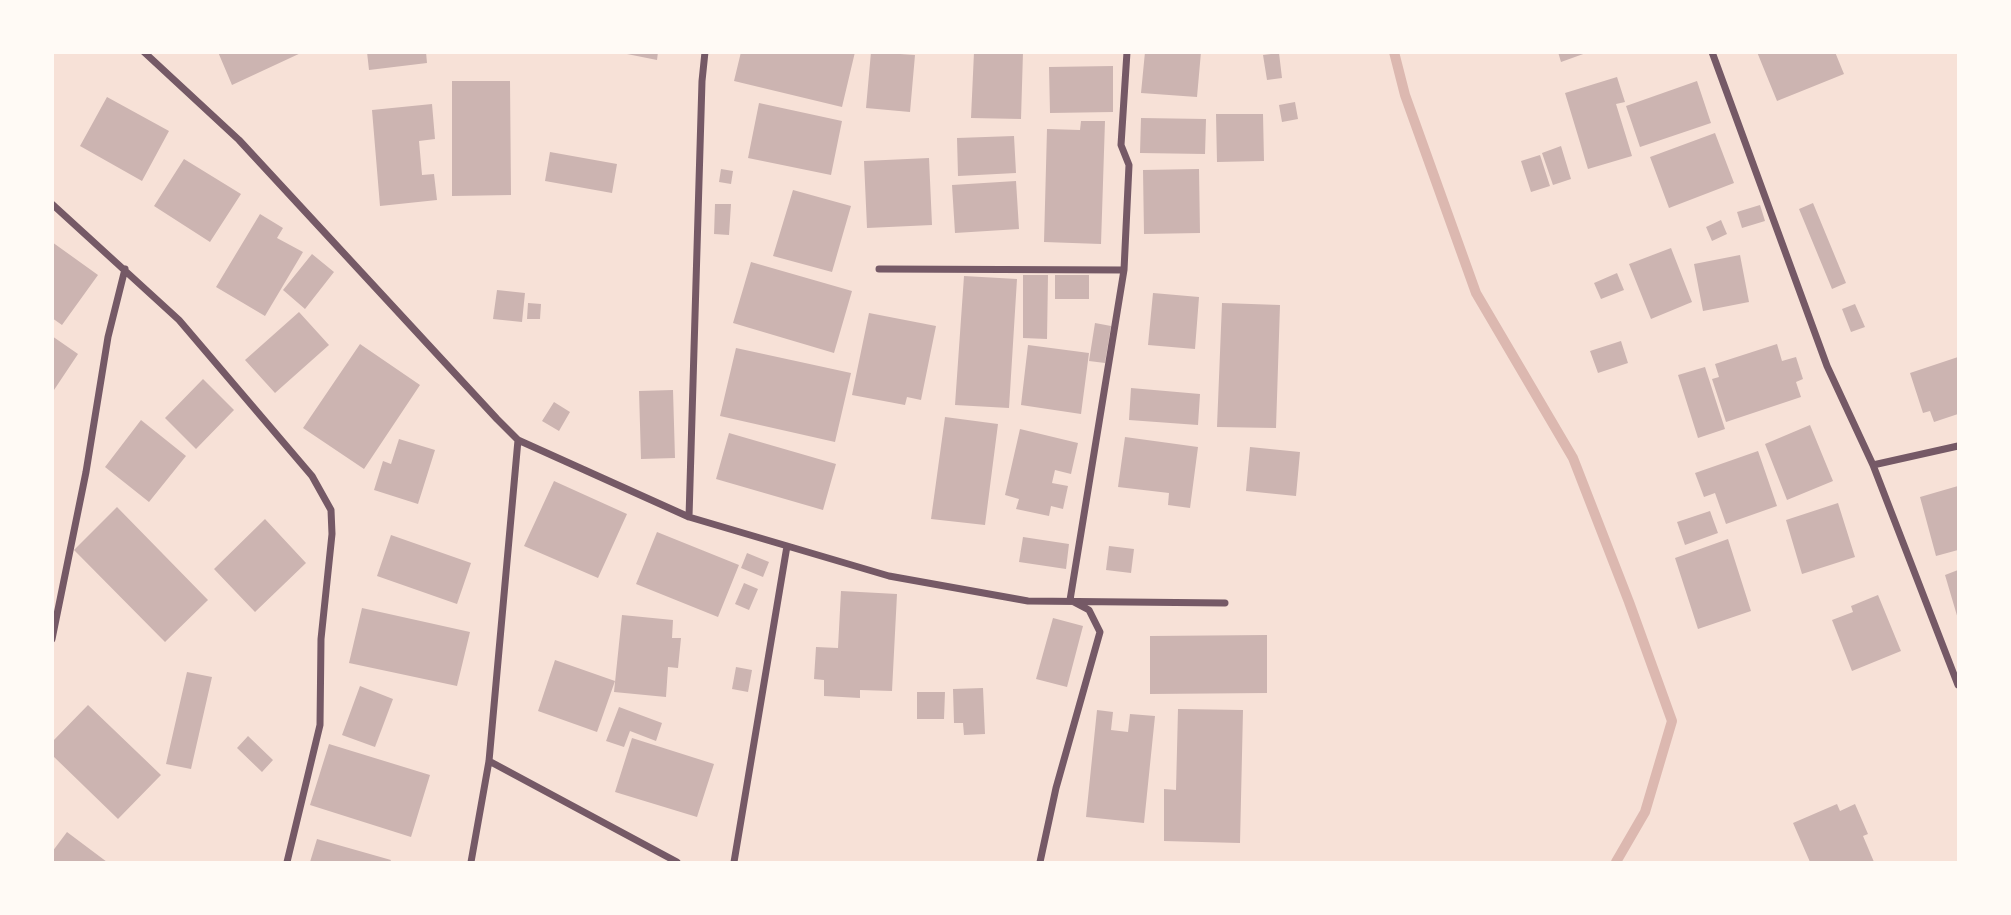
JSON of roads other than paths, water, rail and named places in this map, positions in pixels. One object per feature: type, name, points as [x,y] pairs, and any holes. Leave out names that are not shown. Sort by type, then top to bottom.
[{"type":"street","points":[[144,52],[239,140],[518,440],[689,517],[889,576],[1028,601],[1225,603]]},
{"type":"street","points":[[689,517],[705,52]]},
{"type":"street","points":[[1070,600],[1124,270],[1129,165],[1121,145],[1127,52]]},
{"type":"street","points":[[1712,52],[1827,366],[1874,465],[1958,685]]},
{"type":"street","points":[[52,204],[179,320],[312,476],[331,510],[332,534],[321,639],[320,725],[287,863]]},
{"type":"street","points":[[879,269],[1124,270]]},
{"type":"street","points":[[52,639],[86,472],[108,337],[125,270]]},
{"type":"street","points":[[471,863],[489,761],[518,440]]},
{"type":"street","points":[[1874,465],[1958,446]]},
{"type":"street","points":[[734,863],[787,546]]},
{"type":"street","points":[[1040,863],[1056,788],[1100,632],[1089,610],[1070,600]]},
{"type":"street","points":[[489,761],[677,863]]},
{"type":"waterway","points":[[1394,52],[1405,95],[1476,293],[1573,458],[1672,721],[1645,812],[1616,862]]}]
